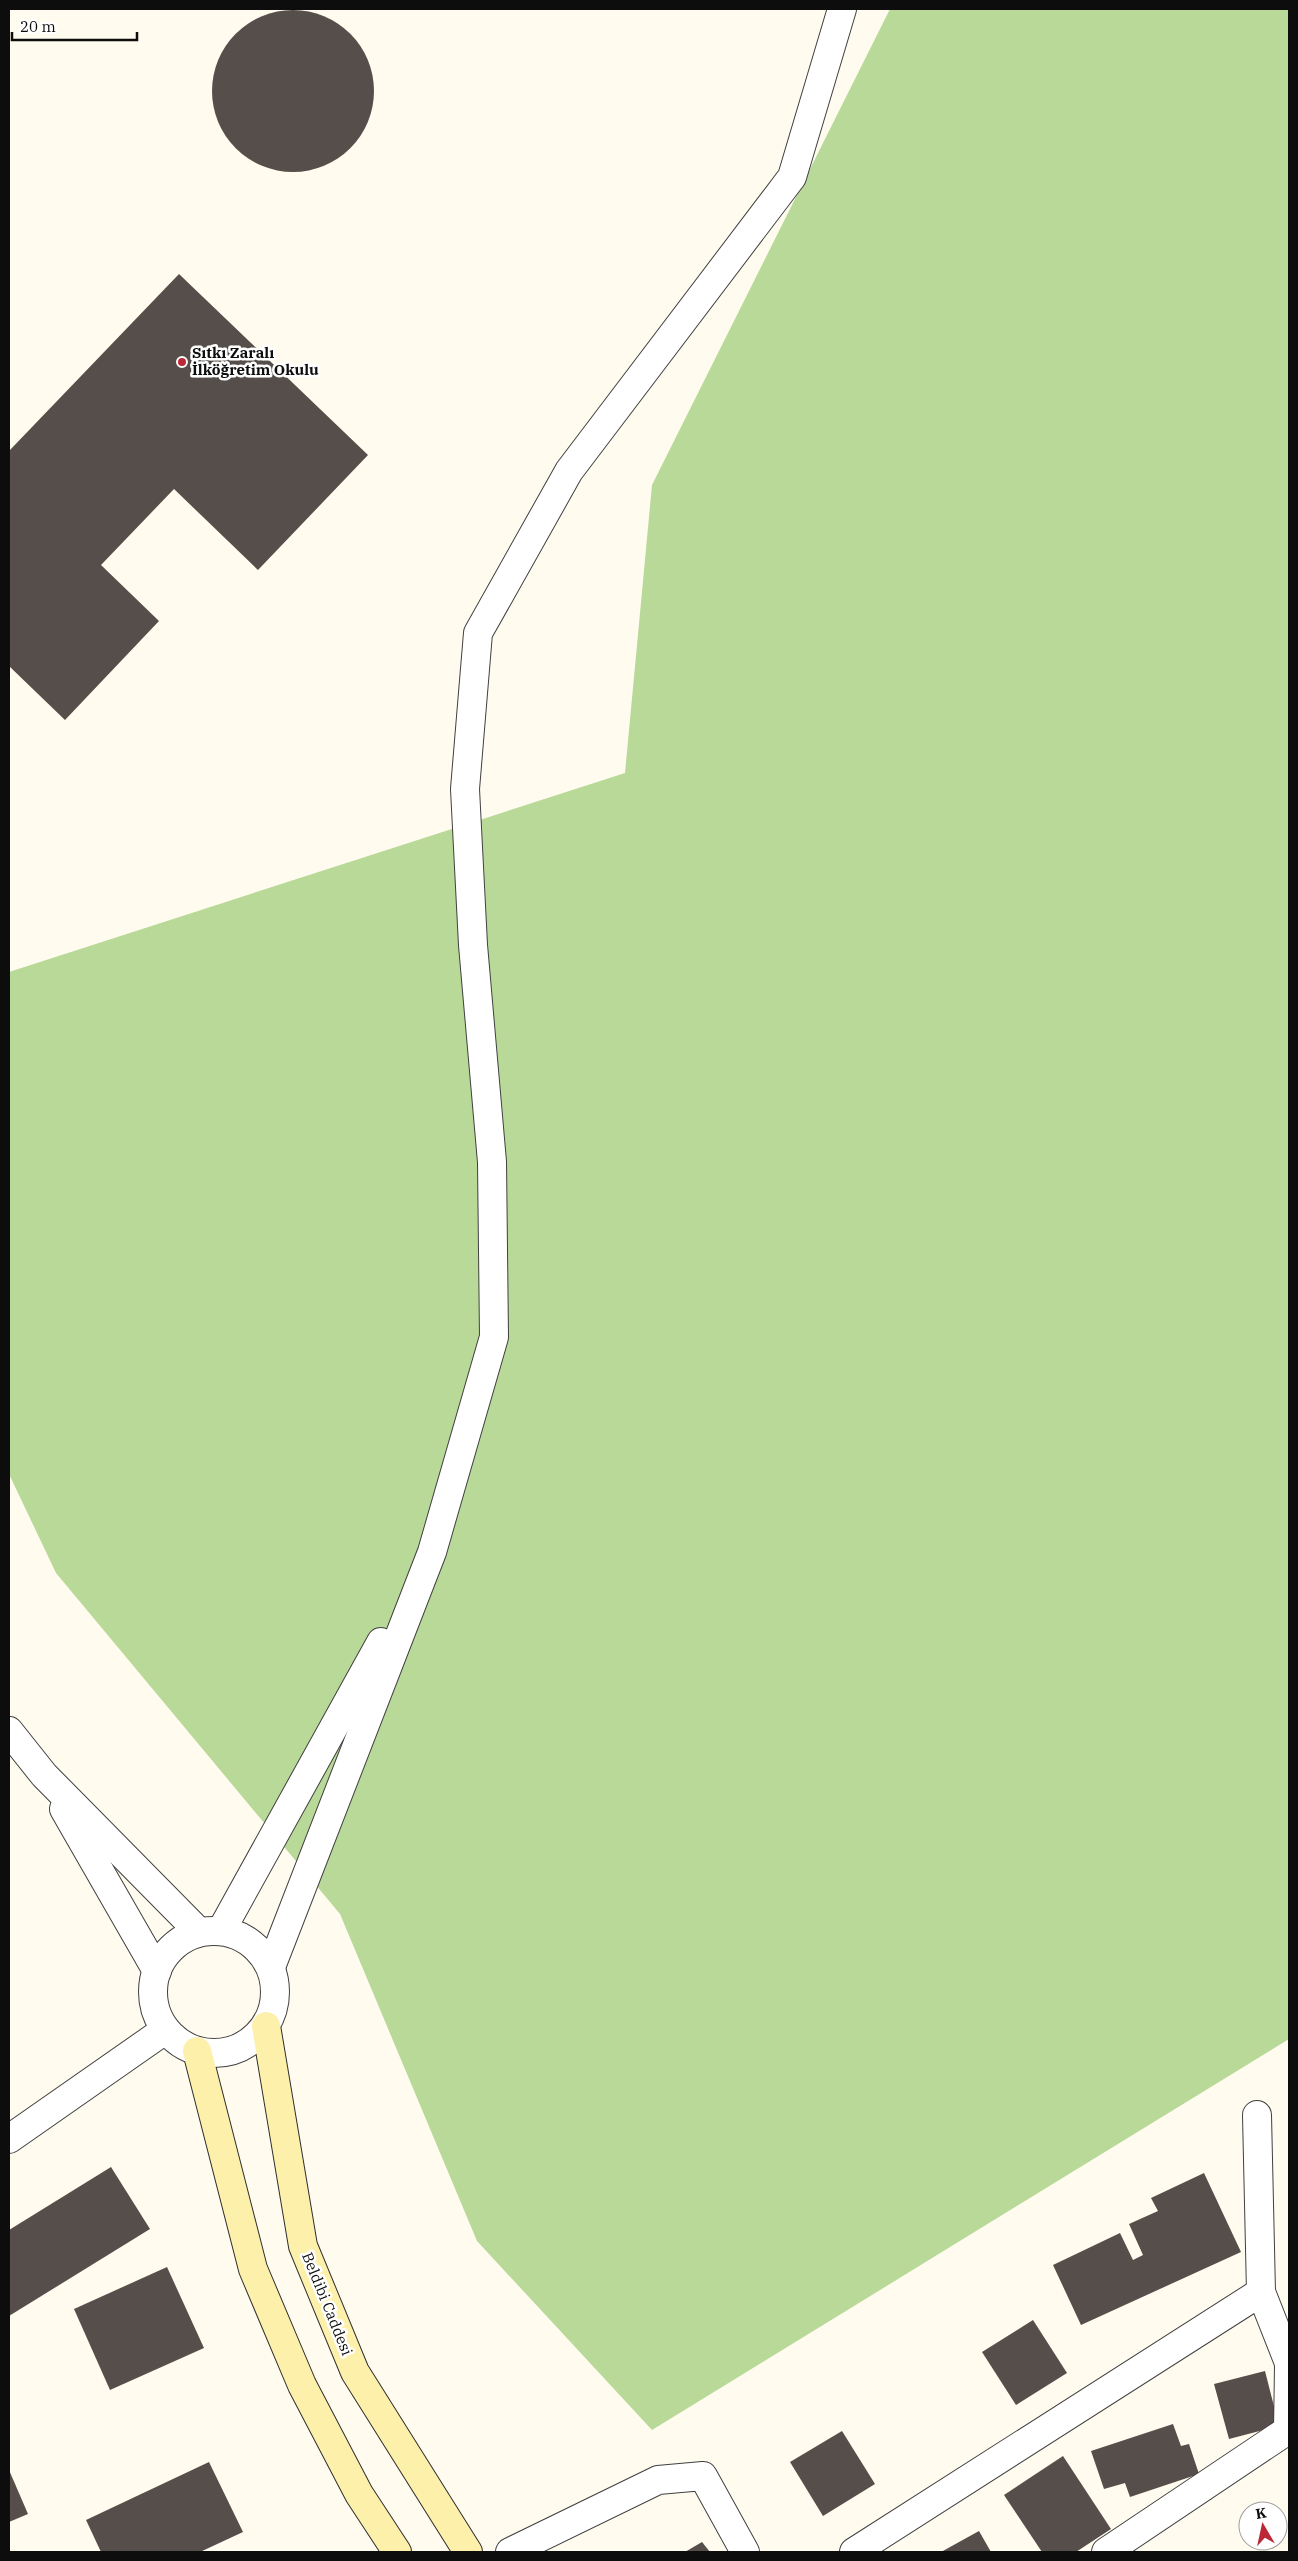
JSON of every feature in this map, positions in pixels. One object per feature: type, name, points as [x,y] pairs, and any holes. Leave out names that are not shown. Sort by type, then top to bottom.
[{"type":"street","points":[[271,1967],[432,1552],[494,1337],[492,1162],[473,945],[465,789],[478,633],[569,471],[792,177],[842,9]]},
{"type":"street","points":[[210,1932],[432,1552]]},
{"type":"street","points":[[9,1731],[44,1775],[210,1932]]},
{"type":"street","points":[[44,1775],[157,1971]]},
{"type":"street","points":[[210,1932],[242,1937],[259,1950],[271,1967],[276,1988],[274,2009],[266,2026],[252,2041],[236,2050],[216,2054],[197,2051],[179,2043],[165,2030],[156,2013],[152,1994],[157,1971],[164,1955],[180,1941],[210,1932]]},
{"type":"street","name":"Beldibi Caddesi","points":[[266,2026],[303,2246],[355,2372],[468,2552]]},
{"type":"street","points":[[9,2139],[165,2030]]},
{"type":"street","points":[[197,2051],[253,2269],[302,2386],[359,2494],[397,2552]]},
{"type":"street","points":[[1106,2552],[1288,2430],[1289,2365],[1261,2292],[1257,2115]]},
{"type":"street","points":[[854,2552],[1261,2292]]},
{"type":"street","points":[[510,2552],[658,2480],[703,2476],[746,2552]]},
{"type":"green space","points":[[890,9],[1289,9],[1289,2039],[652,2430],[477,2241],[340,1914],[56,1573],[9,1474],[9,972],[625,773],[652,485]]},
{"type":"building","points":[[293,10],[324,16],[350,34],[368,60],[374,91],[368,122],[350,148],[324,166],[293,172],[262,166],[236,148],[218,122],[212,91],[218,60],[236,34],[262,16]]},
{"type":"building","name":"Sıtkı Zaralı İlköğretim Okulu","points":[[179,274],[368,455],[258,570],[174,489],[101,565],[159,621],[65,720],[9,666],[9,451]]},
{"type":"building","points":[[111,2167],[150,2229],[9,2316],[9,2230]]},
{"type":"building","points":[[1204,2173],[1241,2252],[1081,2325],[1053,2265],[1120,2233],[1133,2260],[1143,2255],[1129,2224],[1158,2211],[1151,2198]]},
{"type":"building","points":[[167,2267],[204,2348],[110,2390],[74,2309]]},
{"type":"building","points":[[1033,2320],[1067,2373],[1016,2405],[982,2352]]},
{"type":"building","points":[[1265,2371],[1279,2426],[1229,2439],[1214,2384]]},
{"type":"building","points":[[1173,2424],[1181,2446],[1189,2444],[1199,2474],[1130,2497],[1125,2483],[1104,2489],[1091,2451]]},
{"type":"building","points":[[842,2431],[875,2484],[823,2516],[790,2462]]},
{"type":"building","points":[[1063,2456],[1111,2529],[1076,2552],[1042,2552],[1004,2495]]},
{"type":"building","points":[[209,2462],[243,2532],[200,2552],[101,2552],[86,2520]]},
{"type":"building","points":[[9,2470],[28,2514],[9,2522]]},
{"type":"building","points":[[979,2531],[991,2552],[941,2552]]},
{"type":"building","points":[[702,2542],[710,2552],[685,2552]]},
{"type":"place","name":"Sıtkı Zaralı İlköğretim Okulu","points":[[182,362]]}]
